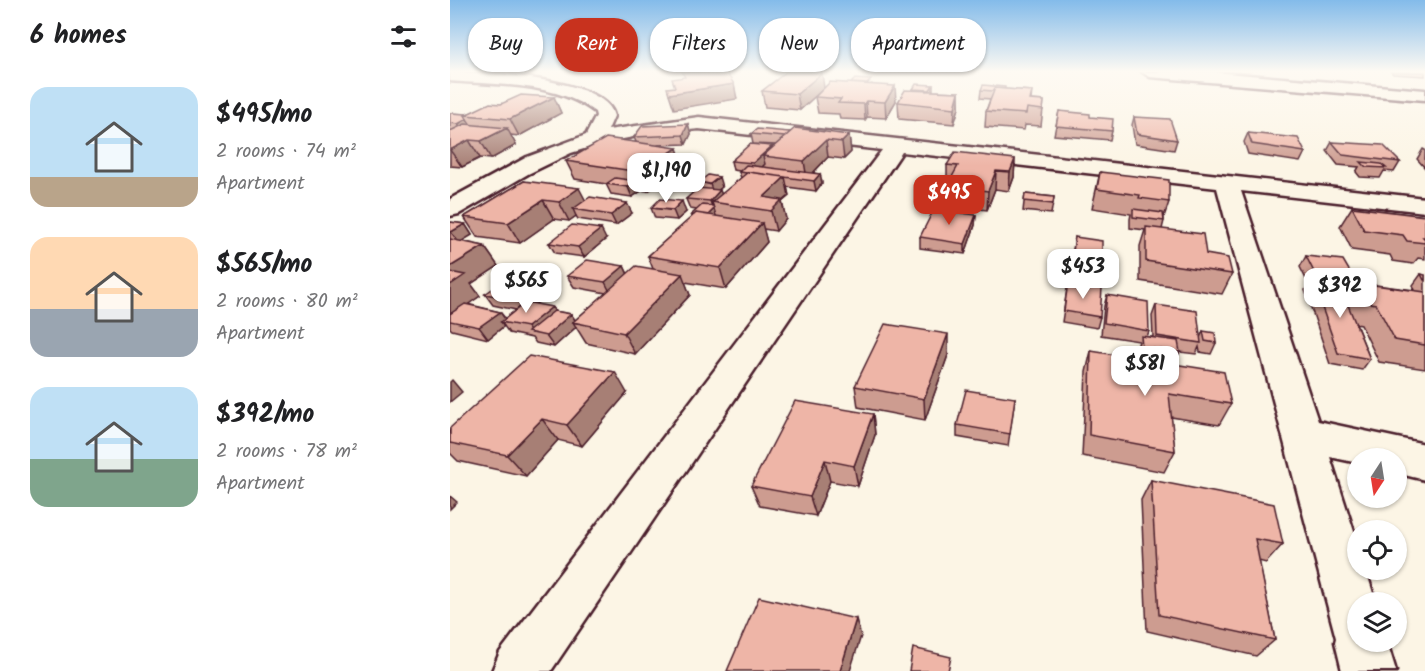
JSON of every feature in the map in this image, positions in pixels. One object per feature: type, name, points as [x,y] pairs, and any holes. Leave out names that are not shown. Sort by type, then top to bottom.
[{"type":"street","points":[[594,139],[604,116],[604,110],[598,103]]},
{"type":"street","points":[[450,209],[563,149],[594,139],[656,127],[699,123],[1425,205]]},
{"type":"street","points":[[519,671],[896,145]]},
{"type":"street","points":[[1227,183],[1348,592]]},
{"type":"street","points":[[1303,434],[1425,462]]},
{"type":"street","points":[[1364,652],[1369,671]]},
{"type":"building","points":[[489,103],[541,103],[510,119],[465,115]]},
{"type":"building","points":[[910,103],[956,103],[955,108]]},
{"type":"building","points":[[989,103],[1044,103],[1043,110],[1027,108],[1026,114],[986,111]]},
{"type":"building","points":[[1059,111],[1113,119],[1112,131],[1056,126]]},
{"type":"building","points":[[450,113],[466,114],[467,119],[458,124],[450,123]]},
{"type":"building","points":[[1134,117],[1170,119],[1177,140],[1137,134]]},
{"type":"building","points":[[465,124],[507,128],[481,141],[469,140],[450,150],[450,131]]},
{"type":"building","points":[[688,124],[683,135],[634,137],[642,126]]},
{"type":"building","points":[[795,128],[849,135],[842,142],[826,140],[804,161],[763,156]]},
{"type":"building","points":[[757,129],[790,132],[785,137],[751,134]]},
{"type":"building","points":[[1248,133],[1298,138],[1305,152],[1252,144]]},
{"type":"building","points":[[606,138],[677,148],[640,172],[566,161]]},
{"type":"building","points":[[1332,142],[1383,145],[1400,162],[1343,155]]},
{"type":"building","points":[[750,144],[772,146],[753,163],[731,161]]},
{"type":"building","points":[[955,152],[1015,159],[1010,172],[996,171],[988,191],[947,186],[958,166],[947,165]]},
{"type":"building","points":[[1361,162],[1381,164],[1386,168],[1366,167]]},
{"type":"building","points":[[675,164],[695,166],[688,172],[668,170]]},
{"type":"building","points":[[746,165],[820,174],[814,181],[739,172]]},
{"type":"building","points":[[748,172],[785,177],[764,197],[782,200],[771,211],[712,202]]},
{"type":"building","points":[[1100,172],[1169,180],[1169,202],[1097,189]]},
{"type":"building","points":[[708,175],[719,177],[710,184],[699,182]]},
{"type":"building","points":[[615,178],[637,181],[628,187],[606,184]]},
{"type":"building","points":[[524,181],[579,188],[559,202],[543,200],[508,223],[464,217]]},
{"type":"building","points":[[698,188],[720,190],[710,201],[686,199]]},
{"type":"building","points":[[1025,194],[1054,197],[1053,204],[1024,201]]},
{"type":"building","points":[[590,197],[627,203],[611,215],[573,209]]},
{"type":"building","points":[[660,199],[682,201],[673,210],[651,208]]},
{"type":"building","points":[[702,205],[713,206],[714,209],[708,215],[696,213],[691,215]]},
{"type":"building","points":[[1352,207],[1425,216],[1425,237],[1423,237],[1425,243],[1407,241],[1403,235],[1364,230]]},
{"type":"building","points":[[934,209],[976,215],[965,244],[920,237]]},
{"type":"building","points":[[1133,209],[1163,213],[1164,221],[1133,217]]},
{"type":"building","points":[[696,213],[762,223],[720,268],[648,256]]},
{"type":"building","points":[[450,222],[465,224],[450,232]]},
{"type":"building","points":[[572,225],[601,229],[578,247],[549,243]]},
{"type":"building","points":[[1146,227],[1203,234],[1206,254],[1228,258],[1232,274],[1146,261]]},
{"type":"building","points":[[1075,237],[1102,241],[1102,255],[1073,252]]},
{"type":"building","points":[[450,239],[484,246],[450,267]]},
{"type":"building","points":[[1306,256],[1343,260],[1353,277],[1314,272]]},
{"type":"building","points":[[587,260],[624,266],[605,282],[567,276]]},
{"type":"building","points":[[636,266],[682,274],[624,333],[573,322]]},
{"type":"building","points":[[450,272],[465,275],[450,285]]},
{"type":"building","points":[[508,278],[540,283],[518,300],[485,294]]},
{"type":"building","points":[[1312,279],[1339,283],[1370,359],[1338,353]]},
{"type":"building","points":[[1068,282],[1102,288],[1100,317],[1064,311]]},
{"type":"building","points":[[1352,282],[1425,292],[1425,345],[1395,340],[1376,304],[1363,302]]},
{"type":"building","points":[[1107,295],[1148,302],[1149,331],[1104,323]]},
{"type":"building","points":[[526,302],[552,307],[527,327],[501,322]]},
{"type":"building","points":[[465,304],[500,312],[479,327],[450,321],[450,314]]},
{"type":"building","points":[[1156,305],[1197,311],[1201,343],[1157,336]]},
{"type":"building","points":[[554,311],[571,314],[546,336],[528,332]]},
{"type":"building","points":[[885,324],[948,334],[924,399],[855,386]]},
{"type":"building","points":[[1203,331],[1215,333],[1216,343],[1205,341]]},
{"type":"building","points":[[1141,336],[1178,341],[1180,352],[1142,347]]},
{"type":"building","points":[[1091,351],[1224,372],[1231,404],[1169,394],[1175,451],[1089,435]]},
{"type":"building","points":[[529,356],[615,372],[567,425],[542,419],[507,455],[450,443],[450,428]]},
{"type":"building","points":[[966,390],[1015,398],[1010,434],[957,425]]},
{"type":"building","points":[[795,401],[873,414],[854,466],[825,460],[810,497],[751,486]]},
{"type":"building","points":[[1151,480],[1274,504],[1283,544],[1255,539],[1275,640],[1159,615]]},
{"type":"building","points":[[759,597],[856,619],[840,671],[727,671]]},
{"type":"building","points":[[913,648],[951,657],[948,671],[909,671]]}]
